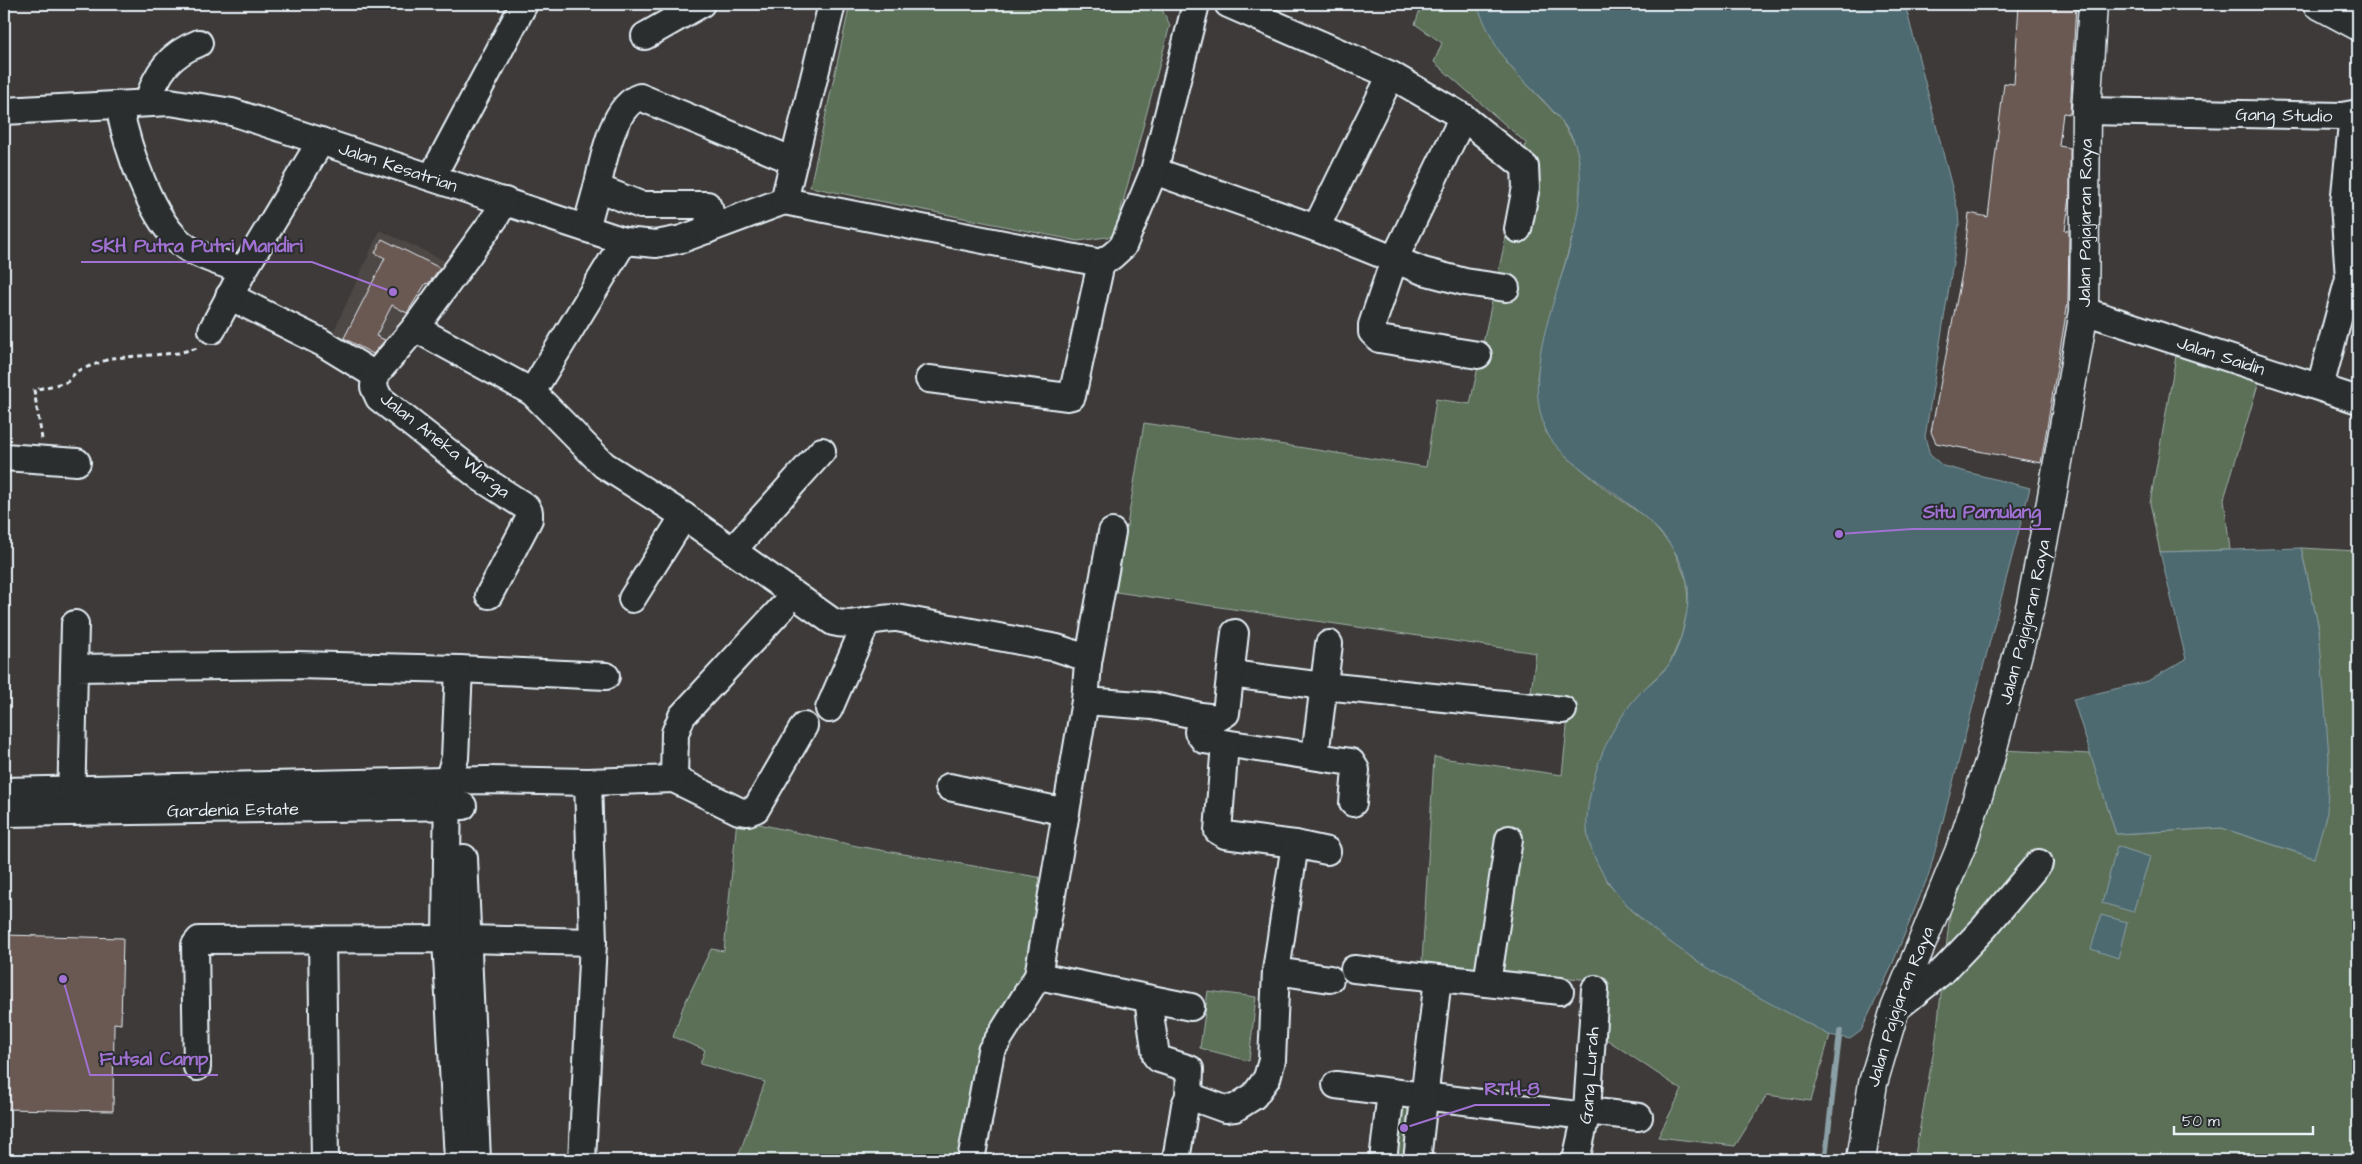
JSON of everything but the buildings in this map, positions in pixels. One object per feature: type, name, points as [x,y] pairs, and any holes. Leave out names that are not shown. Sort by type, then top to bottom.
[{"type":"main road","name":"Jalan Pajajaran Raya","points":[[1861,1160],[1873,1083],[1895,1009],[1962,842],[2005,705],[2031,604],[2050,512],[2084,311],[2086,111],[2093,4]]},
{"type":"main road","points":[[2316,4],[2358,26]]},
{"type":"street","points":[[432,177],[524,4]]},
{"type":"street","points":[[645,36],[701,4]]},
{"type":"street","points":[[832,4],[784,200],[1101,262],[1112,256],[1123,246],[1154,171],[1196,4]]},
{"type":"street","points":[[1228,4],[1391,75],[1463,118],[1525,167],[1526,187],[1518,229]]},
{"type":"street","points":[[148,102],[153,83],[167,64],[182,49],[199,43]]},
{"type":"street","points":[[1316,228],[1391,75]]},
{"type":"street","points":[[586,228],[617,119],[630,102],[640,97],[794,161]]},
{"type":"street","name":"Jalan Kesatrian","points":[[4,111],[170,102],[232,112],[624,241],[656,244],[682,239],[784,200]]},
{"type":"street","points":[[119,106],[122,122],[147,193],[162,224],[186,247],[243,271]]},
{"type":"street","name":"Gang Studio","points":[[2086,111],[2342,116],[2353,114],[2344,204],[2349,278],[2320,387]]},
{"type":"street","points":[[1463,118],[1394,260],[1372,325],[1372,332],[1379,339],[1478,355]]},
{"type":"street","points":[[212,330],[243,271],[322,141]]},
{"type":"street","points":[[1154,171],[1316,228],[1394,260],[1440,275],[1506,288]]},
{"type":"street","points":[[597,188],[642,205],[707,205],[710,211],[707,230]]},
{"type":"street","name":"Jalan Aneka Warga","points":[[489,595],[528,519],[529,512],[526,507],[481,478],[379,398],[374,387],[375,375],[415,328],[495,218],[505,201]]},
{"type":"street","points":[[532,392],[624,241]]},
{"type":"street","points":[[929,379],[1072,396],[1101,262]]},
{"type":"street","points":[[229,296],[321,342],[375,375]]},
{"type":"street","name":"Jalan Saidin","points":[[2084,311],[2358,400]]},
{"type":"street","points":[[415,328],[532,392],[604,464],[684,516],[834,622],[850,624],[897,618],[1057,648],[1081,656],[1088,663]]},
{"type":"street","points":[[733,550],[822,451]]},
{"type":"street","points":[[4,457],[76,462]]},
{"type":"street","points":[[632,599],[684,516]]},
{"type":"street","points":[[971,1160],[991,1051],[1038,976],[1085,701],[1088,663],[1112,532]]},
{"type":"street","points":[[782,608],[682,716],[675,732],[674,779],[739,811],[748,812],[756,809],[804,726]]},
{"type":"street","points":[[829,709],[867,621]]},
{"type":"street","points":[[71,800],[75,624]]},
{"type":"street","points":[[1085,701],[1153,706],[1218,718],[1226,712],[1235,633]]},
{"type":"street","points":[[1316,748],[1329,644]]},
{"type":"street","points":[[74,668],[296,665],[460,669],[606,676]]},
{"type":"street","points":[[458,1160],[455,786],[460,669]]},
{"type":"street","points":[[1231,674],[1324,686],[1563,710]]},
{"type":"street","points":[[1200,716],[1198,732],[1204,740],[1351,762],[1356,770],[1353,803]]},
{"type":"street","points":[[1225,744],[1218,831],[1225,835],[1295,844],[1327,851]]},
{"type":"street","name":"Gardenia Estate","points":[[4,813],[71,800],[674,779]]},
{"type":"street","points":[[582,1160],[593,942],[588,782]]},
{"type":"street","points":[[949,787],[1066,812]]},
{"type":"street","name":"Gardenia Estate","points":[[4,791],[71,800]]},
{"type":"street","points":[[1487,983],[1509,839]]},
{"type":"street","points":[[1189,1096],[1226,1109],[1235,1108],[1245,1103],[1263,1086],[1272,1060],[1276,971],[1295,844]]},
{"type":"street","points":[[1895,1009],[1944,970],[1984,928],[2039,863]]},
{"type":"street","points":[[322,939],[325,1160]]},
{"type":"street","points":[[456,939],[477,1160]]},
{"type":"street","points":[[197,1066],[195,945],[199,940],[456,939],[593,942]]},
{"type":"street","points":[[1354,969],[1560,991]]},
{"type":"street","points":[[1276,971],[1330,979]]},
{"type":"street","points":[[1038,976],[1191,1007]]},
{"type":"street","points":[[1416,1160],[1426,1097],[1438,978]]},
{"type":"street","name":"Gang Lurah","points":[[1576,1160],[1578,1112],[1595,989]]},
{"type":"street","points":[[1148,999],[1156,1056],[1159,1059],[1190,1069],[1189,1096],[1185,1105],[1176,1160]]},
{"type":"street","points":[[1336,1085],[1426,1097],[1639,1117]]},
{"type":"street","points":[[1390,1160],[1391,1092]]},
{"type":"path","points":[[46,460],[34,390],[67,382],[77,370],[112,358],[178,353],[198,348],[212,330]]},
{"type":"shaded area","points":[[380,230],[452,264],[375,369],[329,341]]},
{"type":"shaded area","points":[[4,725],[11,784],[4,783]]},
{"type":"green space","points":[[850,4],[1159,4],[1170,25],[1114,236],[1078,241],[810,187]]},
{"type":"green space","points":[[1422,4],[1476,4],[1506,62],[1560,119],[1577,147],[1581,173],[1579,213],[1543,342],[1537,378],[1546,432],[1565,455],[1603,487],[1648,519],[1673,548],[1687,581],[1688,608],[1681,637],[1669,665],[1639,694],[1618,722],[1607,881],[1635,914],[1699,962],[1830,1035],[1811,1101],[1767,1095],[1735,1146],[1658,1137],[1682,1090],[1606,1039],[1608,982],[1422,962],[1434,757],[1562,775],[1569,708],[1530,700],[1536,653],[1116,592],[1144,423],[1426,467],[1436,399],[1470,404],[1526,143],[1434,62],[1442,43],[1415,24]]},
{"type":"green space","points":[[2176,356],[2259,381],[2224,499],[2230,550],[2160,552],[2150,503]]},
{"type":"green space","points":[[2301,548],[2358,551],[2358,1160],[1914,1160],[1936,1038],[1950,913],[2000,750],[2091,754],[2116,834],[2222,828],[2314,858],[2319,629]]},
{"type":"green space","points":[[737,819],[857,846],[1055,880],[1034,974],[960,1160],[737,1160],[765,1082],[700,1064],[705,1050],[673,1037],[683,1007],[711,949],[724,951]]},
{"type":"green space","points":[[1208,991],[1256,997],[1249,1061],[1200,1048]]},
{"type":"green space","points":[[1391,1092],[1426,1097],[1417,1160],[1383,1158]]},
{"type":"water","points":[[1476,4],[1905,4],[1958,211],[1959,225],[1925,437],[1930,455],[1943,466],[2030,488],[1929,874],[1890,970],[1861,1031],[1850,1039],[1829,1035],[1764,1000],[1693,958],[1659,934],[1630,908],[1606,879],[1591,848],[1587,834],[1587,812],[1598,764],[1622,715],[1639,694],[1664,671],[1677,649],[1687,613],[1687,581],[1680,562],[1670,544],[1657,529],[1627,502],[1568,458],[1547,434],[1538,396],[1539,362],[1546,327],[1576,220],[1580,185],[1577,151],[1573,139],[1557,115],[1501,54]]},
{"type":"water","points":[[2301,548],[2319,629],[2329,757],[2327,812],[2314,858],[2222,828],[2116,834],[2073,699],[2148,681],[2186,659],[2160,552]]},
{"type":"water","points":[[2117,846],[2150,857],[2133,912],[2102,903]]},
{"type":"water","points":[[2101,915],[2127,922],[2118,958],[2091,949]]},
{"type":"waterway","points":[[1825,1160],[1840,1031]]},
{"type":"place","name":"SKH Putra Putri Mandiri","points":[[393,292]]},
{"type":"place","name":"Situ Pamulang","points":[[1839,534]]},
{"type":"place","name":"Futsal Camp","points":[[63,979]]},
{"type":"place","name":"RTH-8","points":[[1404,1128]]}]
